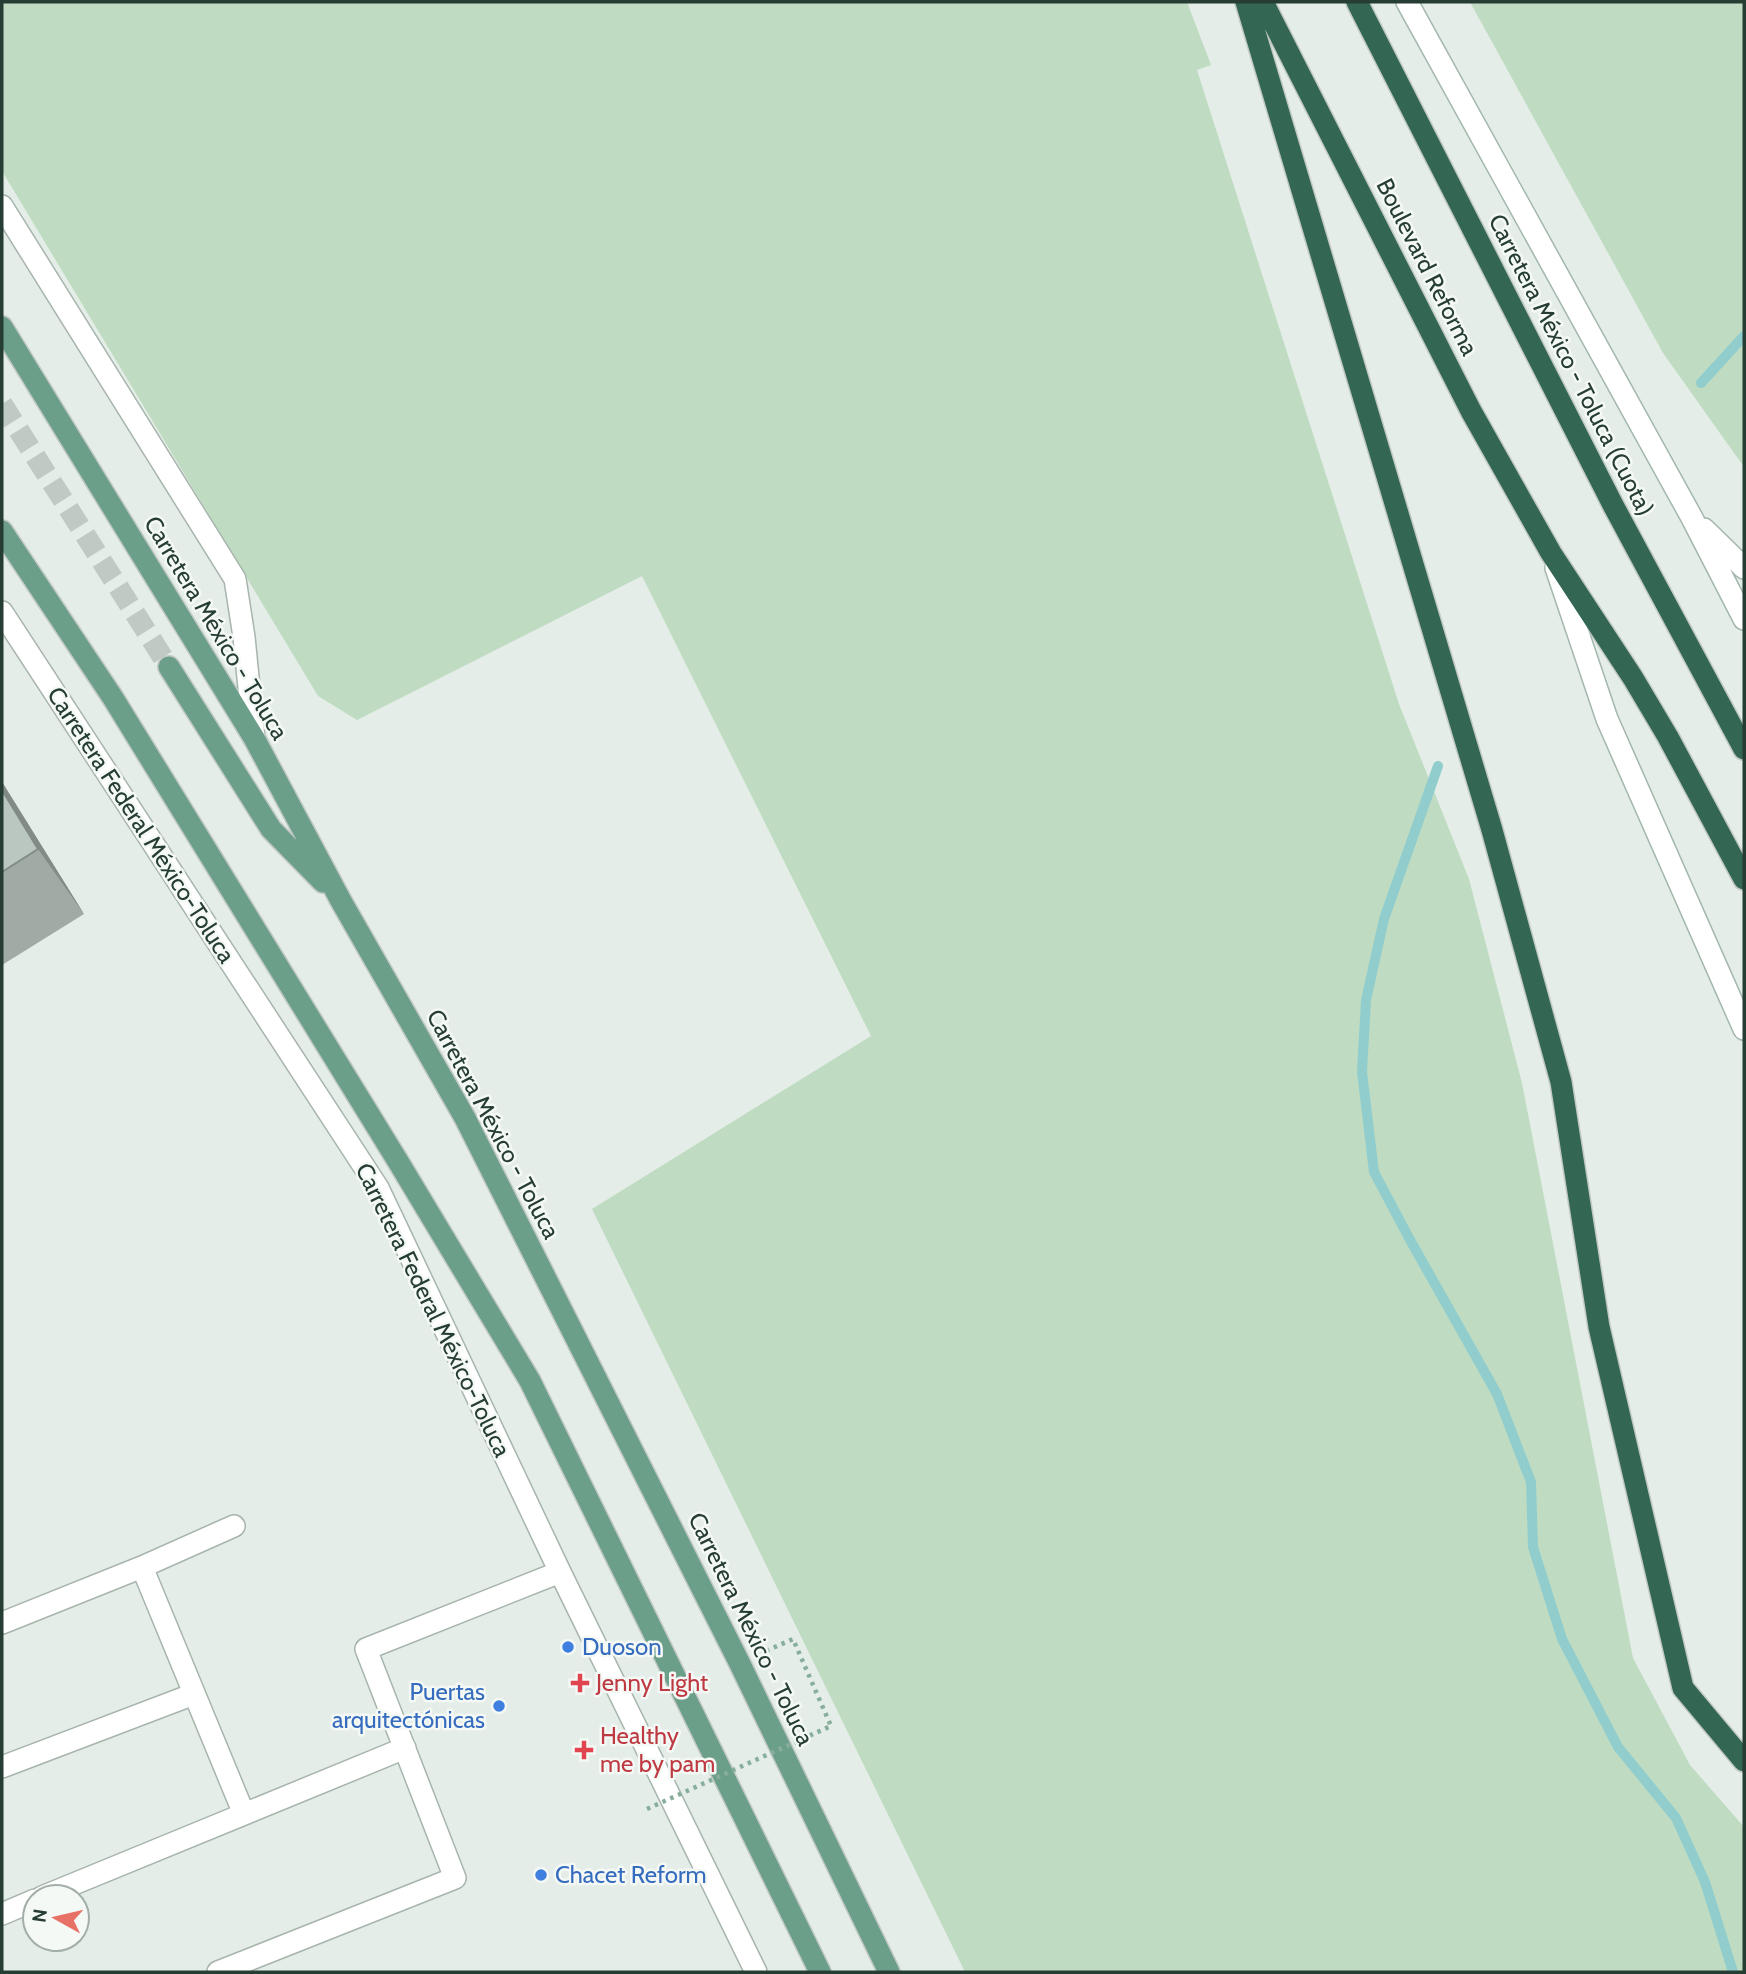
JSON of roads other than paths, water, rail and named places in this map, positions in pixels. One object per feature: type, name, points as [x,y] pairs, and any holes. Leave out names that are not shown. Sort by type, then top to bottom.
[{"type":"highway","points":[[1246,2],[1492,830],[1562,1082],[1599,1327],[1683,1688],[1744,1761]]},
{"type":"highway","name":"Boulevard Reforma","points":[[1264,2],[1471,411],[1551,553]]},
{"type":"highway","name":"Carretera México - Toluca (Cuota)","points":[[1357,2],[1613,505],[1744,749]]},
{"type":"highway","points":[[1551,553],[1633,678],[1668,737],[1744,879]]},
{"type":"main road","name":"Carretera México - Toluca","points":[[2,327],[254,738],[341,901],[465,1118],[739,1662],[889,1972]]},
{"type":"main road","points":[[2,531],[120,709],[530,1381],[820,1972]]},
{"type":"main road","points":[[169,667],[271,829],[341,901]]},
{"type":"street","points":[[1407,2],[1692,518],[1744,619]]},
{"type":"street","points":[[2,206],[235,579],[254,738]]},
{"type":"street","points":[[1692,518],[1744,568]]},
{"type":"street","points":[[1551,553],[1606,719],[1744,1029]]},
{"type":"street","name":"Carretera Federal México-Toluca","points":[[2,612],[378,1188],[560,1572],[756,1972]]},
{"type":"street","points":[[2,1623],[234,1526]]},
{"type":"street","points":[[142,1566],[244,1814]]},
{"type":"street","points":[[218,1972],[455,1878],[366,1649],[560,1572]]},
{"type":"street","points":[[2,1766],[194,1694]]},
{"type":"street","points":[[77,1883],[405,1748]]},
{"type":"street","points":[[2,1914],[21,1906]]},
{"type":"waterway","points":[[1701,383],[1744,336]]},
{"type":"waterway","points":[[1438,766],[1384,919],[1366,1000],[1362,1072],[1374,1172],[1497,1394],[1531,1482],[1533,1547],[1562,1639],[1618,1747],[1676,1818],[1705,1882],[1733,1972]]},
{"type":"tunnel","points":[[2,404],[169,667]]},
{"type":"place","name":"Duoson","points":[[568,1647]]},
{"type":"place","name":"Jenny Light","points":[[580,1683]]},
{"type":"place","name":"Puertas arquitectónicas","points":[[499,1706]]},
{"type":"place","name":"Healthy me by pam","points":[[584,1750]]},
{"type":"place","name":"Chacet Reform","points":[[541,1875]]}]
